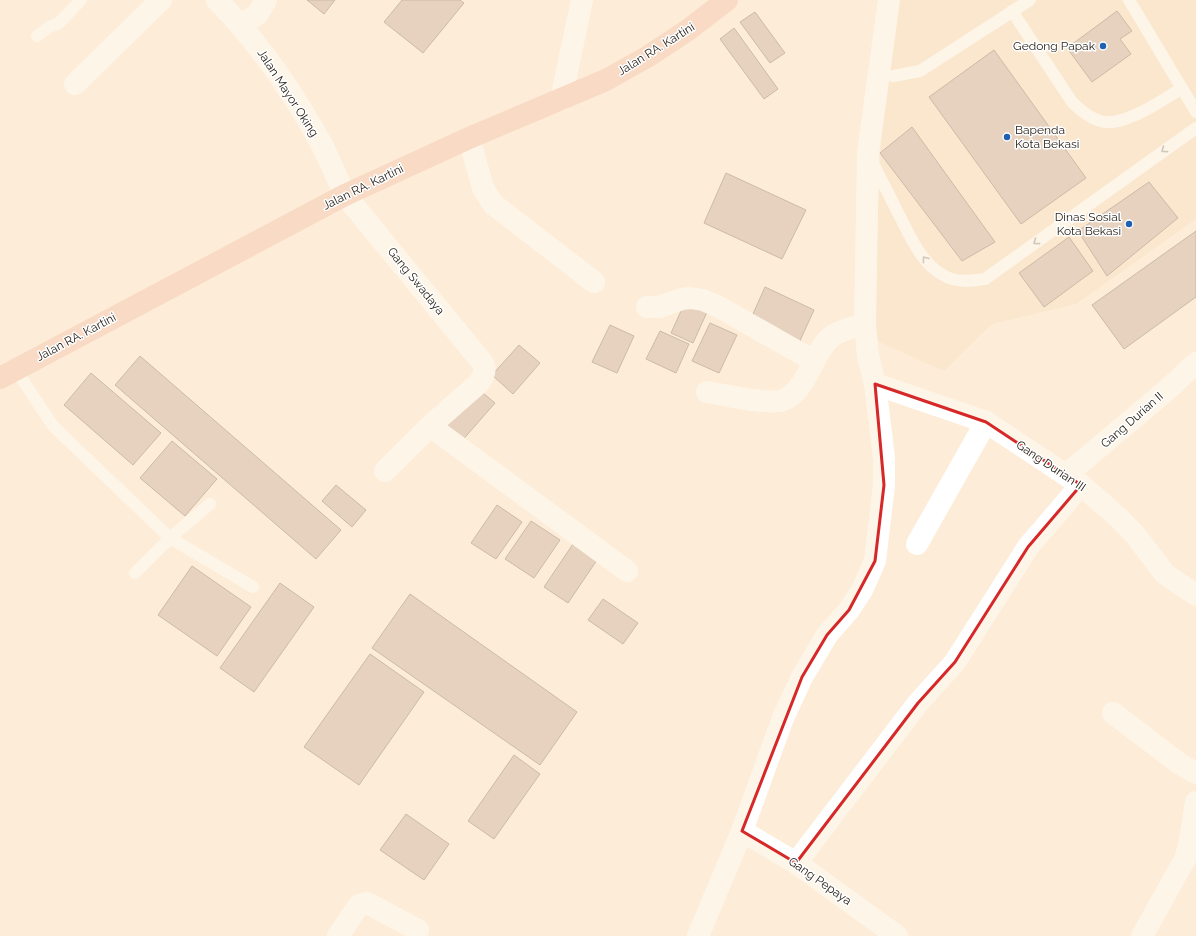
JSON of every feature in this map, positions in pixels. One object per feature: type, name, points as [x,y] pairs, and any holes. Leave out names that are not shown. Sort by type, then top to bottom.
[{"type":"main road","name":"Jalan RA. Kartini","points":[[8,374],[345,195],[469,138],[606,80],[647,57],[688,30],[727,0]]},
{"type":"street","points":[[75,84],[161,0]]},
{"type":"street","name":"Jalan Mayor Oking","points":[[217,0],[240,24],[275,68],[322,146],[345,195]]},
{"type":"street","points":[[240,24],[257,15],[266,0]]},
{"type":"street","points":[[561,100],[582,0]]},
{"type":"street","points":[[698,936],[742,831],[783,718],[802,677],[827,635],[850,610],[862,590],[875,561],[884,485],[884,458],[875,384],[868,356],[865,324],[868,154],[889,0]]},
{"type":"street","points":[[469,138],[483,188],[493,204],[594,282]]},
{"type":"street","name":"Gang Swadaya","points":[[345,195],[484,365],[485,369],[483,378],[430,426]]},
{"type":"street","points":[[647,307],[659,307],[682,299],[703,300],[719,307],[814,361]]},
{"type":"street","points":[[707,392],[768,402],[788,398],[803,382],[823,345],[832,336],[847,329],[865,324]]},
{"type":"street","name":"Gang Durian II","points":[[796,863],[918,703],[955,662],[1028,547],[1074,480],[1196,363]]},
{"type":"street","name":"Gang Durian III","points":[[875,384],[986,422],[1074,480],[1119,518],[1136,536],[1165,574],[1196,595]]},
{"type":"street","points":[[917,544],[986,422]]},
{"type":"street","points":[[385,471],[430,426],[628,571]]},
{"type":"street","points":[[1113,713],[1180,764],[1196,774]]},
{"type":"street","points":[[1142,936],[1191,861],[1189,846],[1195,808]]},
{"type":"street","name":"Gang Pepaya","points":[[742,831],[796,863],[896,936]]},
{"type":"street","points":[[338,936],[359,905],[367,903],[418,930]]},
{"type":"lane","points":[[37,36],[49,27],[59,23],[80,0]]},
{"type":"lane","points":[[893,76],[920,71],[1030,0]]},
{"type":"lane","points":[[1129,0],[1196,112]]},
{"type":"lane","points":[[1012,11],[1072,102],[1082,112],[1101,122],[1120,121],[1142,112],[1182,88]]},
{"type":"lane","points":[[868,154],[916,247],[932,268],[944,276],[970,282],[985,278],[1196,128]]},
{"type":"lane","points":[[8,374],[53,426],[170,538],[253,587]]},
{"type":"lane","points":[[135,573],[170,538],[210,504]]},
{"type":"highlighted area","points":[[875,384],[986,422],[1081,485],[1028,547],[955,662],[918,703],[796,863],[742,831],[802,677],[827,635],[849,610],[875,561],[884,485]]},
{"type":"shaded area","points":[[899,0],[1196,0],[1196,219],[1076,304],[992,324],[944,371],[873,339],[881,138]]},
{"type":"building","points":[[307,0],[335,0],[324,14]]},
{"type":"building","points":[[402,0],[460,0],[464,3],[423,53],[384,22]]},
{"type":"building","points":[[1117,11],[1132,31],[1120,39],[1131,54],[1092,82],[1067,48]]},
{"type":"building","points":[[755,12],[785,53],[770,63],[740,22]]},
{"type":"building","points":[[734,28],[778,89],[764,99],[720,39]]},
{"type":"building","name":"Bapenda Kota Bekasi","points":[[994,50],[1086,178],[1021,224],[929,97]]},
{"type":"building","points":[[912,127],[995,242],[962,261],[880,153]]},
{"type":"building","points":[[726,173],[806,210],[782,259],[704,223]]},
{"type":"building","name":"Dinas Sosial Kota Bekasi","points":[[1149,182],[1178,218],[1107,276],[1078,231]]},
{"type":"building","points":[[1196,231],[1196,297],[1124,349],[1092,305]]},
{"type":"building","points":[[1069,237],[1093,271],[1044,307],[1019,273]]},
{"type":"building","points":[[765,287],[814,310],[798,345],[749,323]]},
{"type":"building","points":[[686,300],[708,310],[693,343],[671,333]]},
{"type":"building","points":[[710,323],[737,335],[719,373],[692,361]]},
{"type":"building","points":[[610,325],[634,336],[617,373],[592,362]]},
{"type":"building","points":[[660,331],[689,344],[676,373],[646,359]]},
{"type":"building","points":[[519,345],[540,363],[513,394],[492,375]]},
{"type":"building","points":[[140,356],[341,530],[316,559],[115,385]]},
{"type":"building","points":[[91,373],[161,433],[133,465],[64,405]]},
{"type":"building","points":[[477,388],[495,403],[460,443],[439,425]]},
{"type":"building","points":[[172,441],[217,479],[185,516],[140,478]]},
{"type":"building","points":[[336,485],[366,510],[352,527],[322,501]]},
{"type":"building","points":[[497,505],[522,522],[496,559],[471,543]]},
{"type":"building","points":[[531,521],[560,540],[534,578],[505,559]]},
{"type":"building","points":[[575,541],[599,557],[568,603],[544,587]]},
{"type":"building","points":[[192,566],[251,607],[217,656],[158,615]]},
{"type":"building","points":[[280,583],[314,607],[254,692],[220,668]]},
{"type":"building","points":[[410,594],[577,712],[540,765],[372,648]]},
{"type":"building","points":[[603,599],[638,623],[623,644],[588,620]]},
{"type":"building","points":[[370,654],[424,692],[359,785],[304,747]]},
{"type":"building","points":[[514,755],[540,774],[494,839],[468,821]]},
{"type":"building","points":[[406,814],[449,844],[424,880],[380,850]]},
{"type":"place","name":"Gedong Papak","points":[[1103,46]]},
{"type":"place","name":"Bapenda Kota Bekasi","points":[[1007,137]]},
{"type":"place","name":"Dinas Sosial Kota Bekasi","points":[[1129,224]]}]
